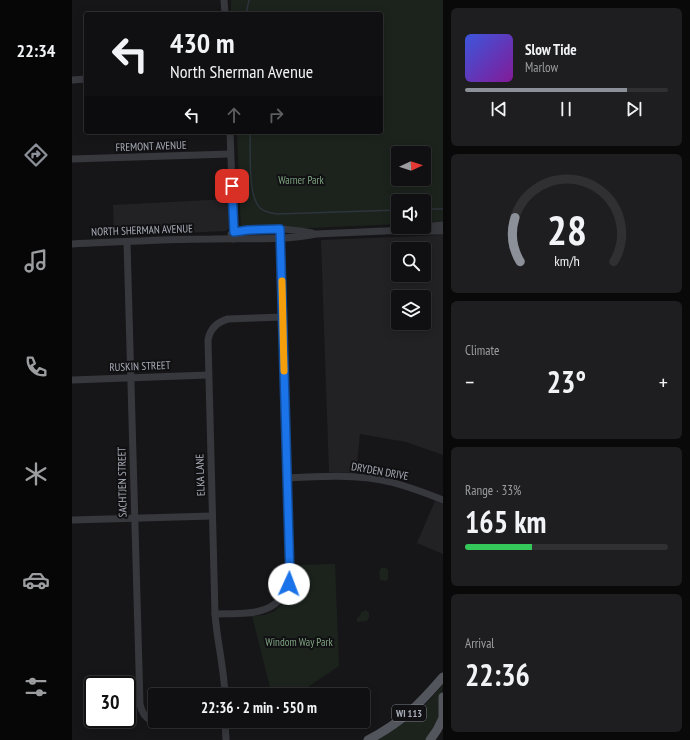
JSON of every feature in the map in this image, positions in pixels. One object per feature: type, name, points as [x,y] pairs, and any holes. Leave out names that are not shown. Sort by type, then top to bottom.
[{"type":"main road","name":"WI 113","points":[[368,740],[389,729],[408,715],[422,702],[443,677]]},
{"type":"main road","points":[[443,697],[443,717]]},
{"type":"main road","name":"WI 113","points":[[430,740],[443,717]]},
{"type":"street","points":[[224,0],[225,12]]},
{"type":"street","points":[[72,80],[84,79]]},
{"type":"street","points":[[230,134],[234,236]]},
{"type":"street","name":"FREMONT AVENUE","points":[[72,159],[230,154]]},
{"type":"street","name":"NORTH SHERMAN AVENUE","points":[[431,226],[443,225]]},
{"type":"street","points":[[215,614],[254,613],[274,606],[286,590],[290,578],[280,229]]},
{"type":"street","name":"NORTH SHERMAN AVENUE","points":[[234,236],[248,230],[280,229],[316,234]]},
{"type":"street","name":"NORTH SHERMAN AVENUE","points":[[72,244],[213,239],[234,236],[281,238],[303,237],[316,234],[391,231]]},
{"type":"street","name":"NORTH SHERMAN AVENUE","points":[[431,232],[443,231]]},
{"type":"street","name":"SACHTJEN STREET","points":[[127,242],[140,704],[142,711],[148,718]]},
{"type":"street","name":"ELKA LANE","points":[[225,688],[224,672],[216,635],[215,614],[208,375],[209,335],[213,327],[218,322],[228,319],[283,317]]},
{"type":"street","name":"RUSKIN STREET","points":[[72,380],[208,375]]},
{"type":"street","name":"DRYDEN DRIVE","points":[[287,478],[311,476],[355,476],[412,488],[443,500]]},
{"type":"street","points":[[72,520],[212,516]]},
{"type":"street","points":[[226,728],[226,740]]},
{"type":"shaded area","points":[[228,199],[229,228],[226,231],[114,236],[113,205]]},
{"type":"shaded area","points":[[443,235],[443,455],[406,442],[360,434],[356,473],[329,472],[321,240]]},
{"type":"shaded area","points":[[435,501],[443,504],[443,554],[417,543]]},
{"type":"green space","name":"Warner Park","points":[[231,0],[443,0],[443,222],[431,223],[431,194],[391,194],[391,224],[241,231],[237,134],[383,134],[383,12],[231,12]]},
{"type":"green space","name":"Windom Way Park","points":[[335,564],[339,666],[306,688],[270,688],[252,616],[264,615],[275,611],[283,603],[296,579],[295,565]]},
{"type":"green space","points":[[381,568],[386,568],[388,570],[388,579],[386,581],[380,580],[379,572]]},
{"type":"green space","points":[[366,610],[369,613],[367,621],[357,622],[357,618],[360,616],[361,612]]},
{"type":"green space","points":[[443,684],[440,715],[426,740],[375,740],[394,729],[421,709]]},
{"type":"waterway","points":[[246,12],[249,0]]},
{"type":"waterway","points":[[250,134],[251,183],[256,202],[260,208],[277,214],[391,210]]},
{"type":"waterway","points":[[431,209],[443,209]]},
{"type":"slow traffic","points":[[282,281],[284,371]]},
{"type":"route","points":[[232,186],[234,232],[280,229],[289,584]]}]
